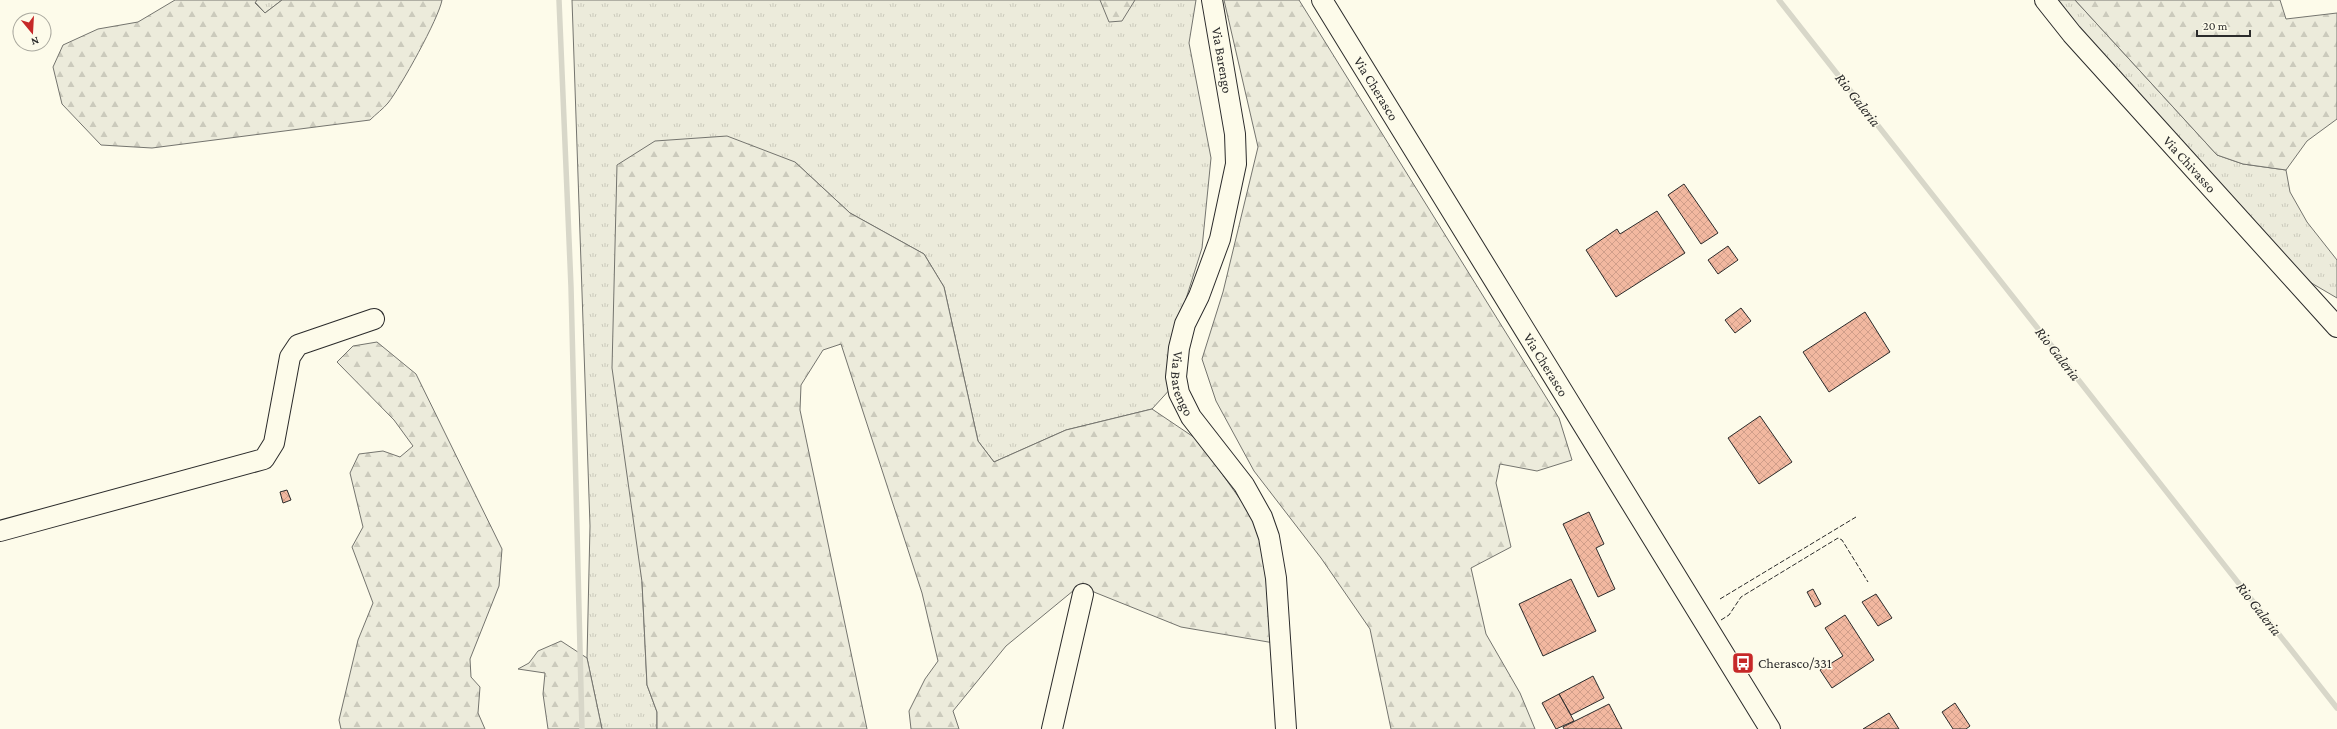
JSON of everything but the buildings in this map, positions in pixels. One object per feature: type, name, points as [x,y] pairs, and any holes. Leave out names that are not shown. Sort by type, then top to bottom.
[{"type":"street","name":"Via Barengo","points":[[1212,0],[1235,134],[1236,164],[1228,211],[1220,240],[1198,296],[1185,324],[1179,348],[1176,377],[1179,393],[1191,417],[1244,484],[1262,517],[1267,531],[1276,578],[1286,729]]},
{"type":"street","name":"Via Cherasco","points":[[1322,0],[1654,536],[1770,729]]},
{"type":"street","name":"Via Chivasso","points":[[2045,0],[2072,34],[2337,327]]},
{"type":"street","points":[[0,531],[264,459],[274,443],[290,357],[298,345],[374,319]]},
{"type":"street","points":[[1052,729],[1083,594]]},
{"type":"green space","points":[[175,0],[257,0],[255,3],[265,13],[282,0],[442,0],[427,37],[394,95],[388,103],[370,120],[152,148],[101,145],[62,104],[53,67],[63,45],[98,29],[138,22]]},
{"type":"green space","points":[[257,0],[282,0],[265,13],[255,2]]},
{"type":"green space","points":[[572,0],[1196,0],[1189,43],[1211,158],[1202,248],[1174,337],[1173,386],[1152,409],[1066,430],[994,462],[978,441],[944,287],[924,254],[850,213],[795,162],[642,582],[647,685],[657,712],[657,729],[602,729],[587,658],[590,526]]},
{"type":"green space","points":[[1100,0],[1135,0],[1122,21],[1109,22]]},
{"type":"green space","points":[[1224,0],[1299,0],[1559,418],[1572,460],[1537,471],[1500,464],[1496,483],[1511,547],[1471,568],[1486,634],[1520,693],[1535,729],[1391,729],[1370,629],[1321,558],[1254,471],[1216,401],[1202,359],[1223,292],[1258,147]]},
{"type":"green space","points":[[2050,0],[2075,0],[2217,155],[2243,164],[2286,170],[2290,192],[2307,222],[2337,260],[2337,298],[2308,281]]},
{"type":"green space","points":[[2075,0],[2280,0],[2286,19],[2337,13],[2337,119],[2307,141],[2286,170],[2243,164],[2217,155]]},
{"type":"green space","points":[[727,136],[795,162],[850,213],[924,254],[944,287],[978,441],[994,462],[1066,430],[1152,409],[1198,440],[1252,516],[1270,567],[1274,643],[1181,627],[1079,586],[1006,646],[953,711],[959,729],[911,729],[909,711],[925,679],[938,661],[922,593],[841,344],[823,350],[801,385],[800,410],[867,729],[657,729],[657,712],[647,685],[642,582],[612,368],[617,165],[655,141]]},
{"type":"green space","points":[[377,342],[416,374],[502,549],[499,586],[470,659],[471,677],[480,687],[478,713],[485,729],[341,729],[339,720],[358,640],[373,603],[352,547],[363,527],[350,473],[359,454],[383,451],[400,457],[413,446],[394,420],[337,362],[353,346]]},
{"type":"green space","points":[[561,641],[587,658],[602,729],[548,729],[543,694],[545,673],[518,669],[529,663],[538,651]]},
{"type":"waterway","points":[[559,0],[571,287],[582,729]]},
{"type":"waterway","name":"Rio Galeria","points":[[1779,0],[2337,708]]},
{"type":"fence","points":[[1720,599],[1856,517]]},
{"type":"fence","points":[[1721,620],[1729,615],[1741,597],[1838,538],[1842,540],[1868,582]]},
{"type":"place","name":"Cherasco/331","points":[[1743,663]]}]
